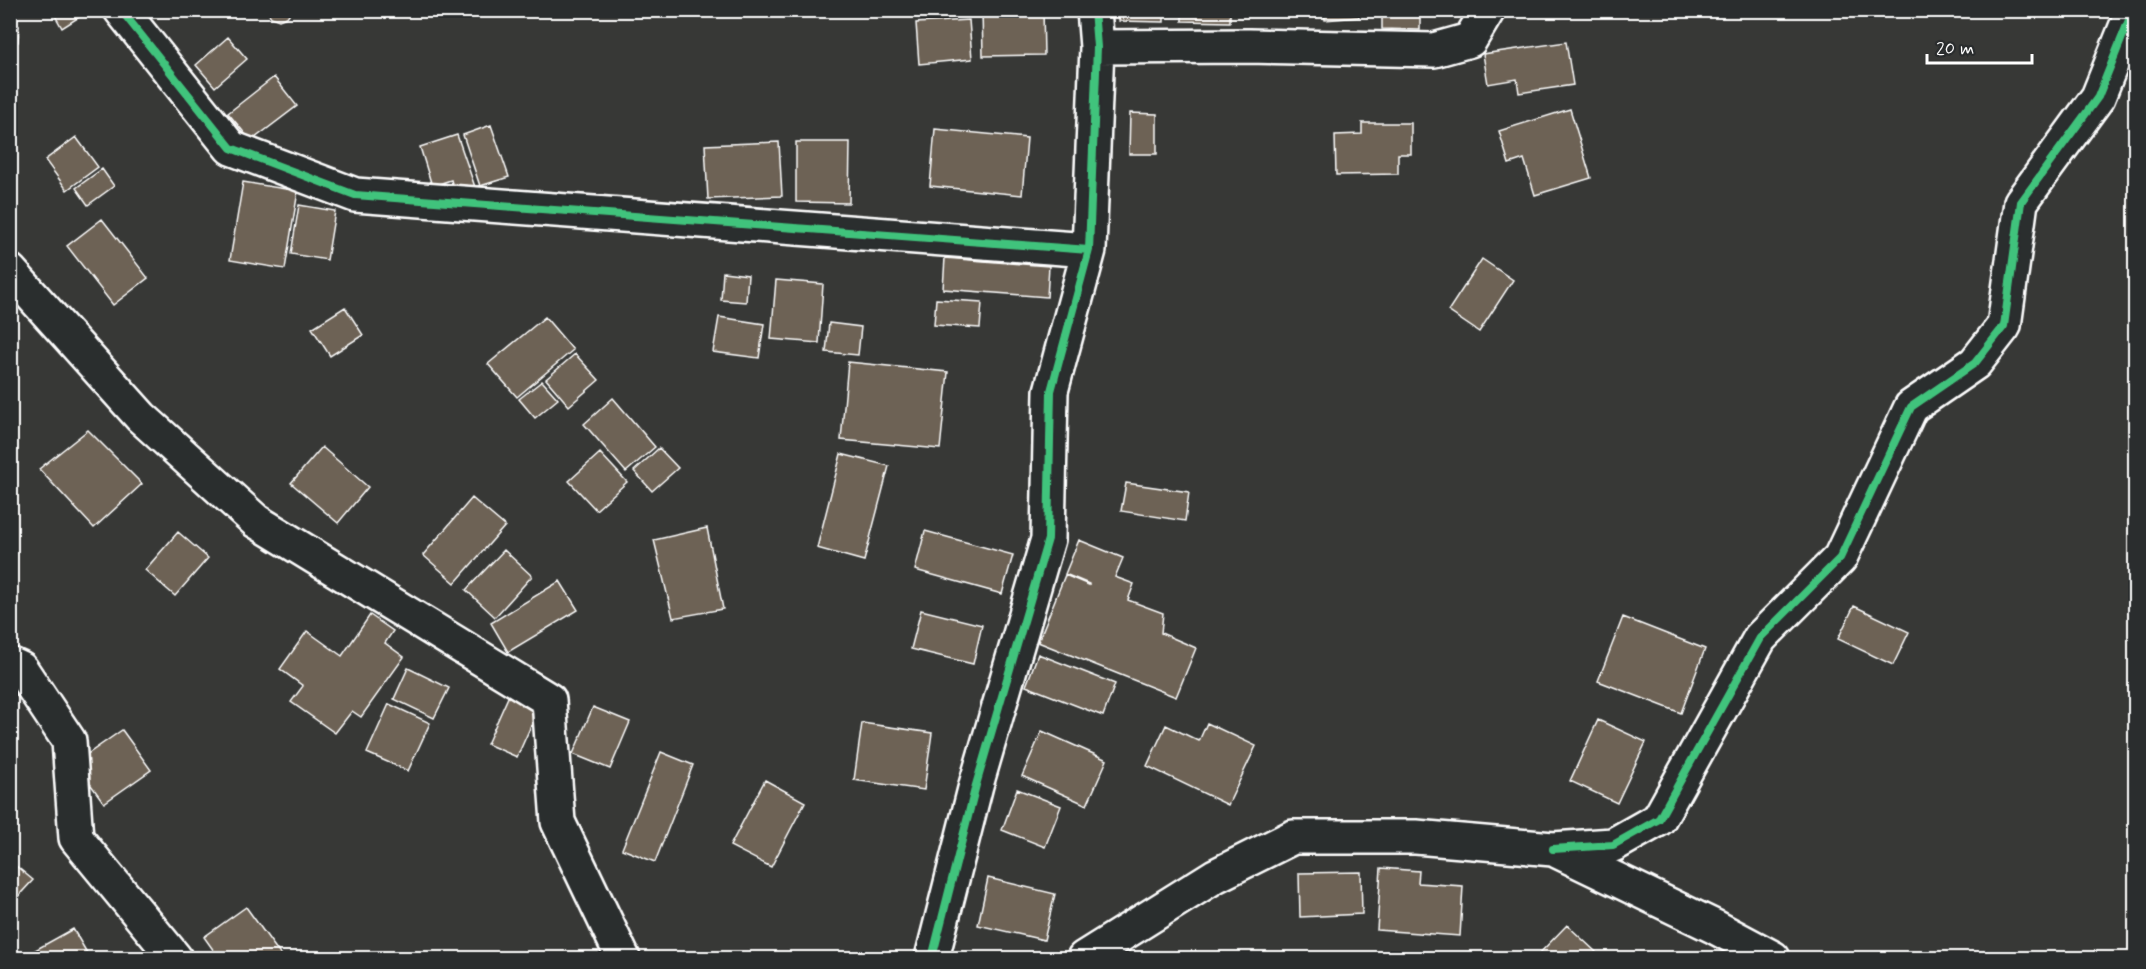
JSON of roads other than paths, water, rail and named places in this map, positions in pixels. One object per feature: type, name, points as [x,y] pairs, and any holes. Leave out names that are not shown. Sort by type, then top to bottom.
[{"type":"street","points":[[121,10],[231,148],[355,195],[1089,250]]},
{"type":"street","points":[[932,958],[976,785],[1048,539],[1051,391],[1089,250],[1097,47],[1094,10]]},
{"type":"street","points":[[1097,47],[1249,46],[1434,50],[1470,40],[1488,10]]},
{"type":"street","points":[[1084,958],[1215,876],[1293,837],[1416,837],[1553,849],[1613,845],[1659,819],[1760,638],[1840,558],[1911,407],[1975,363],[2004,326],[2020,202],[2098,97],[2133,10]]},
{"type":"street","points":[[10,271],[141,417],[255,521],[549,700],[558,822],[623,958]]},
{"type":"street","points":[[10,664],[21,669],[69,741],[76,838],[175,958]]},
{"type":"street","points":[[1553,849],[1715,927],[1773,958]]}]
